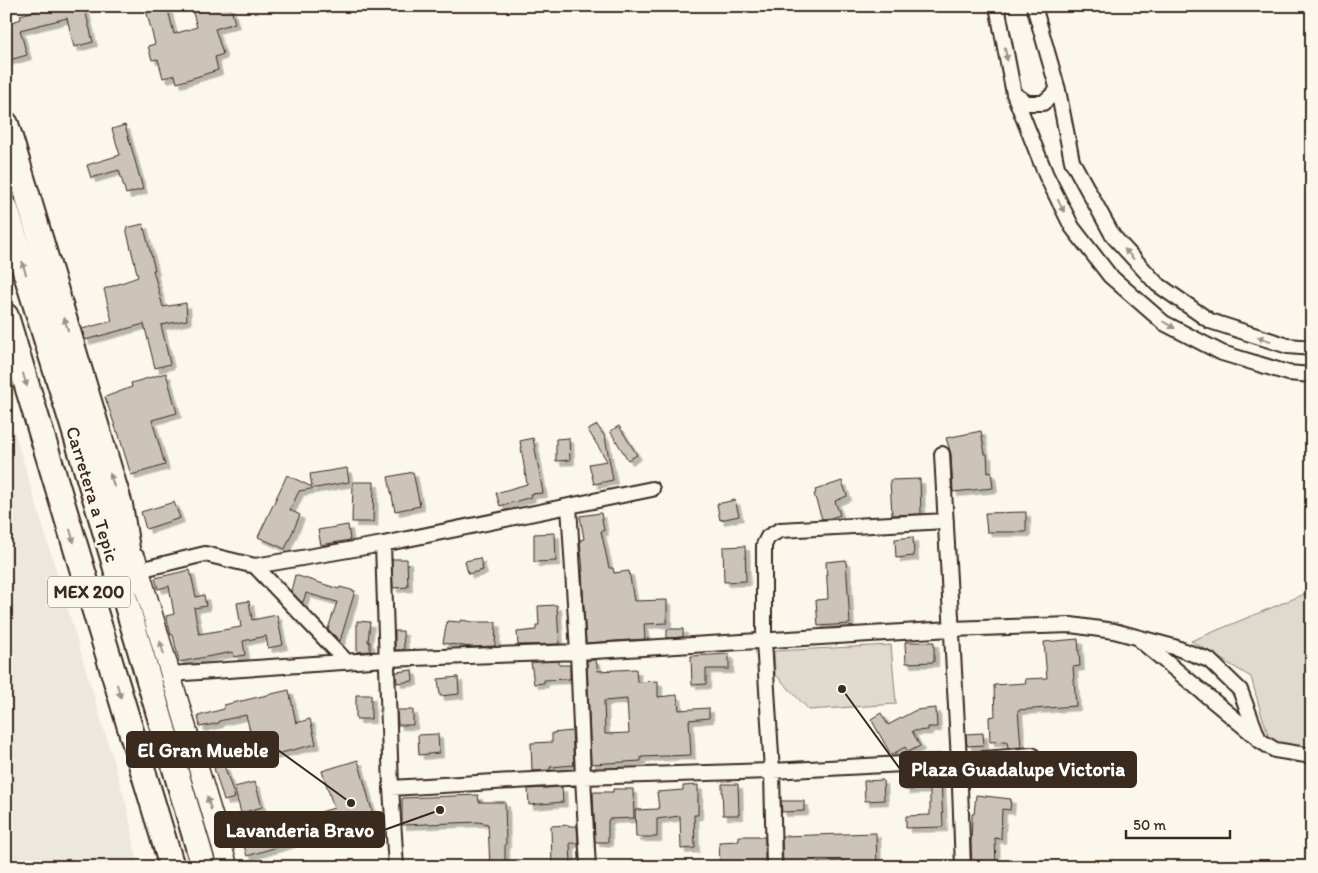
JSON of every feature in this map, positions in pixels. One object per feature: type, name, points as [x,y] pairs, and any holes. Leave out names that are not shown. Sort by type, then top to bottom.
[{"type":"highway","points":[[6,124],[120,505],[160,678]]},
{"type":"highway","points":[[6,204],[49,266]]},
{"type":"highway","name":"Carretera a Tepic","points":[[6,209],[160,678],[204,867]]},
{"type":"highway","name":"Carretera a Tepic","points":[[6,316],[172,867]]},
{"type":"highway","points":[[151,796],[155,826],[166,867]]},
{"type":"main road","points":[[120,505],[139,570],[160,678],[228,867]]},
{"type":"street","points":[[1034,6],[1058,90],[1072,161],[1113,236],[1157,284],[1210,321],[1288,346],[1312,348]]},
{"type":"street","points":[[998,7],[1014,94],[1046,175],[1072,228],[1110,276],[1164,323],[1222,353],[1288,373],[1312,374]]},
{"type":"street","points":[[1014,94],[1027,102],[1043,103],[1058,90]]},
{"type":"street","points":[[942,454],[963,867]]},
{"type":"street","points":[[139,570],[205,554],[255,566],[383,544],[652,489]]},
{"type":"street","points":[[569,506],[588,867]]},
{"type":"street","points":[[774,867],[772,771],[764,641],[764,545],[768,537],[780,530],[946,521]]},
{"type":"street","points":[[383,544],[391,788],[396,867]]},
{"type":"street","points":[[255,566],[346,662]]},
{"type":"street","points":[[160,678],[346,662],[578,652],[951,629],[1071,625],[1114,631],[1174,647],[1209,660],[1240,690],[1259,740]]},
{"type":"street","points":[[1138,638],[1259,740],[1275,750],[1312,756]]},
{"type":"street","points":[[391,788],[583,777],[772,771],[959,761],[1032,755]]},
{"type":"shaded area","points":[[6,404],[126,803],[139,867],[6,867]]},
{"type":"shaded area","points":[[1312,591],[1311,748],[1272,745],[1251,677],[1191,641]]},
{"type":"shaded area","points":[[891,645],[896,704],[809,710],[775,674],[774,651]]},
{"type":"building","points":[[53,6],[84,6],[93,42],[74,47],[67,18],[20,30],[27,55],[6,61],[6,24],[21,19],[20,15]]},
{"type":"building","points":[[145,6],[167,6],[174,34],[197,27],[191,6],[230,6],[235,23],[215,29],[223,54],[215,57],[218,70],[177,83],[175,75],[163,78],[158,59],[152,60],[148,46],[155,44]]},
{"type":"building","points":[[125,125],[143,189],[126,194],[119,170],[91,178],[87,165],[120,155],[112,129]]},
{"type":"building","points":[[143,224],[163,307],[186,303],[187,320],[161,325],[170,364],[155,368],[144,324],[85,340],[82,329],[112,321],[104,289],[138,277],[126,228]]},
{"type":"building","points":[[166,373],[177,413],[152,420],[165,465],[131,475],[105,397],[132,387],[131,383]]},
{"type":"building","points":[[597,425],[605,437],[613,480],[594,484],[589,464],[607,461],[588,430]]},
{"type":"building","points":[[619,426],[637,455],[628,460],[610,431]]},
{"type":"building","points":[[981,431],[985,454],[987,454],[988,473],[991,472],[993,488],[953,492],[951,454],[946,438]]},
{"type":"building","points":[[533,438],[543,493],[530,494],[531,497],[500,506],[496,493],[527,484],[520,441]]},
{"type":"building","points":[[569,438],[570,460],[556,461],[556,439]]},
{"type":"building","points":[[347,468],[349,482],[299,491],[290,510],[300,515],[285,549],[258,537],[287,475],[312,487],[310,474]]},
{"type":"building","points":[[413,472],[420,506],[395,511],[388,477]]},
{"type":"building","points":[[920,479],[921,514],[892,515],[890,480]]},
{"type":"building","points":[[842,481],[847,496],[835,501],[840,515],[822,519],[814,494],[816,493],[815,490]]},
{"type":"building","points":[[353,482],[374,482],[373,522],[352,522]]},
{"type":"building","points":[[735,500],[739,516],[720,520],[717,504]]},
{"type":"building","points":[[174,502],[180,518],[146,529],[141,512]]},
{"type":"building","points":[[1026,512],[1026,532],[987,532],[985,513]]},
{"type":"building","points":[[601,513],[604,531],[601,531],[609,568],[613,568],[614,573],[629,571],[634,601],[667,600],[667,623],[644,624],[645,639],[586,643],[580,540],[584,539],[580,516]]},
{"type":"building","points":[[348,525],[350,540],[321,545],[318,530]]},
{"type":"building","points":[[555,533],[556,561],[534,562],[534,534]]},
{"type":"building","points":[[913,537],[914,556],[896,558],[895,539]]},
{"type":"building","points":[[745,546],[746,581],[724,582],[723,547]]},
{"type":"building","points":[[480,558],[483,570],[468,574],[465,561]]},
{"type":"building","points":[[392,559],[407,559],[408,587],[393,588]]},
{"type":"building","points":[[846,560],[850,624],[818,626],[816,600],[828,599],[826,562]]},
{"type":"building","points":[[190,570],[196,597],[204,595],[206,606],[194,608],[199,634],[241,627],[237,603],[249,601],[252,620],[277,615],[283,645],[268,648],[266,636],[243,641],[245,655],[234,657],[233,652],[179,662],[173,635],[171,635],[166,616],[174,614],[169,586],[158,589],[155,578]]},
{"type":"building","points":[[295,575],[339,589],[340,587],[355,591],[340,641],[328,629],[337,602],[306,593],[303,602],[301,602],[291,591]]},
{"type":"building","points":[[557,605],[559,644],[518,645],[517,632],[536,630],[536,625],[539,625],[538,606]]},
{"type":"building","points":[[461,620],[496,622],[495,646],[471,647],[443,643],[447,621],[460,622]]},
{"type":"building","points":[[357,621],[370,622],[368,642],[370,642],[370,651],[357,652]]},
{"type":"building","points":[[667,629],[683,629],[683,637],[667,638]]},
{"type":"building","points":[[395,631],[403,631],[404,650],[395,650]]},
{"type":"building","points":[[1078,639],[1080,666],[1073,667],[1076,706],[1018,710],[1021,747],[1008,748],[1007,741],[990,742],[989,717],[995,716],[994,685],[1026,683],[1025,679],[1047,678],[1044,642]]},
{"type":"building","points":[[905,642],[934,642],[934,662],[906,663]]},
{"type":"building","points":[[729,654],[729,669],[706,669],[706,684],[692,685],[691,656]]},
{"type":"building","points":[[587,660],[596,660],[598,671],[636,669],[637,682],[658,681],[658,697],[677,695],[679,710],[709,708],[709,718],[689,720],[691,755],[641,757],[641,761],[591,764]],"holes":[[[627,699],[629,733],[605,734],[604,701]]]},
{"type":"building","points":[[559,661],[559,665],[570,665],[570,679],[544,680],[544,683],[534,684],[531,662]]},
{"type":"building","points":[[412,670],[413,681],[397,683],[396,672]]},
{"type":"building","points":[[458,677],[459,694],[440,696],[438,679]]},
{"type":"building","points":[[289,690],[296,723],[310,719],[316,744],[257,759],[246,715],[200,727],[198,716],[224,709],[224,705]]},
{"type":"building","points":[[356,695],[371,695],[371,719],[356,719]]},
{"type":"building","points":[[936,708],[937,727],[928,727],[928,730],[912,731],[920,746],[908,752],[905,747],[891,755],[871,719],[881,713],[888,725],[916,710]]},
{"type":"building","points":[[397,710],[413,710],[413,725],[398,725]]},
{"type":"building","points":[[572,731],[574,765],[550,767],[550,770],[532,771],[531,743],[552,742],[552,733]]},
{"type":"building","points":[[983,733],[984,745],[967,746],[966,734]]},
{"type":"building","points":[[438,734],[439,753],[419,755],[418,735]]},
{"type":"building","points":[[358,760],[374,818],[247,856],[241,836],[334,808],[322,771]]},
{"type":"building","points":[[224,765],[235,798],[224,801],[214,768]]},
{"type":"building","points":[[941,776],[943,827],[906,828],[906,816],[930,815],[930,789],[905,790],[904,778]]},
{"type":"building","points":[[883,780],[884,800],[865,801],[864,781]]},
{"type":"building","points":[[255,782],[262,807],[241,813],[234,787]]},
{"type":"building","points":[[722,784],[738,784],[739,815],[723,815]]},
{"type":"building","points":[[698,785],[698,815],[694,815],[695,848],[681,849],[680,816],[657,819],[657,837],[636,837],[635,810],[659,809],[657,792],[683,790],[683,786]]},
{"type":"building","points":[[562,787],[563,802],[529,805],[528,789]]},
{"type":"building","points":[[613,789],[633,789],[634,818],[609,819],[608,842],[595,842],[593,792],[613,792]]},
{"type":"building","points":[[478,795],[479,802],[505,802],[505,867],[490,867],[488,824],[478,822],[402,825],[402,798]]},
{"type":"building","points":[[976,795],[1011,799],[1010,810],[1002,809],[1001,839],[995,838],[996,867],[972,867],[972,814],[974,814]]},
{"type":"building","points":[[781,801],[804,801],[804,811],[782,812]]},
{"type":"building","points":[[551,826],[577,826],[578,843],[570,843],[571,866],[552,867]]},
{"type":"building","points":[[876,833],[877,867],[844,867],[843,861],[818,862],[818,867],[783,867],[782,836]]},
{"type":"building","points":[[739,836],[765,837],[765,867],[720,865],[719,842],[739,841]]},
{"type":"place","name":"Plaza Guadalupe Victoria","points":[[842,689]]},
{"type":"place","name":"El Gran Mueble","points":[[351,803]]},
{"type":"place","name":"Lavanderia Bravo","points":[[440,810]]}]
